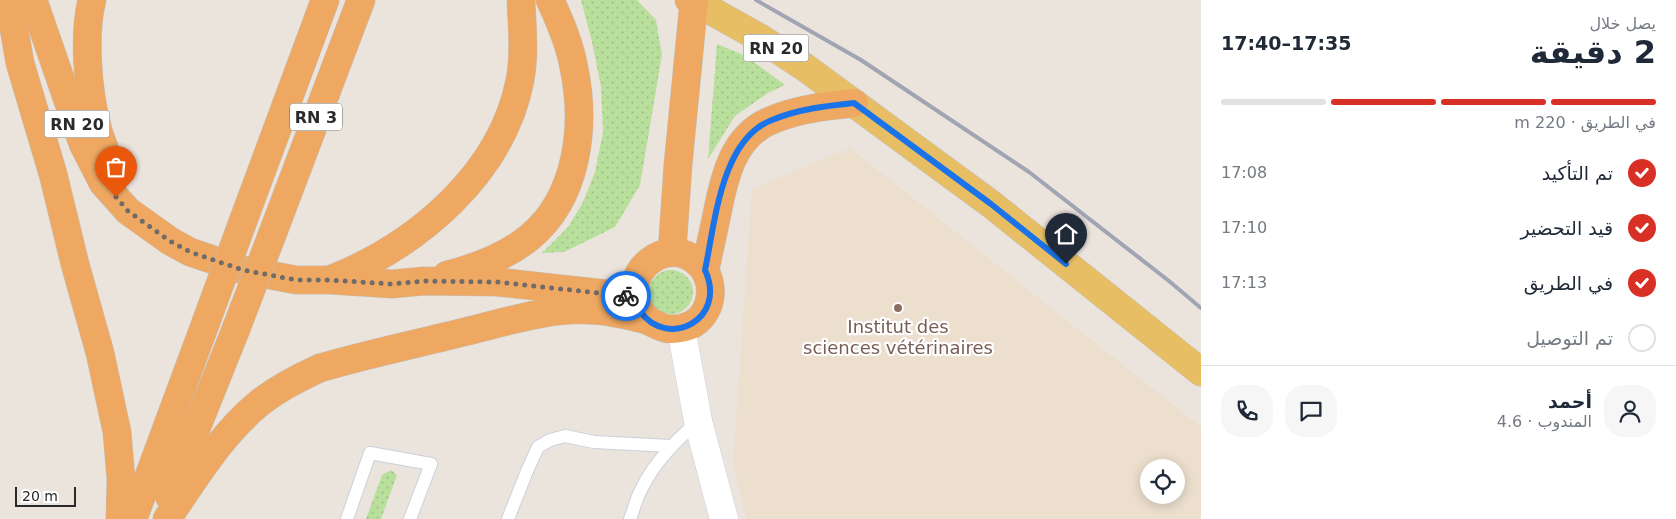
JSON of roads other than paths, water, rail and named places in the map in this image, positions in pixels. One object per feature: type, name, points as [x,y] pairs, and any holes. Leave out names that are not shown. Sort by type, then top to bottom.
[{"type":"highway","points":[[7,0],[14,23],[20,63],[53,174],[74,264],[100,354],[115,423],[121,479],[120,519]]},
{"type":"highway","points":[[20,63],[32,0]]},
{"type":"highway","name":"RN 20","points":[[32,0],[83,144],[103,183],[128,211],[152,227]]},
{"type":"highway","points":[[92,0],[88,14],[87,33],[91,93],[97,127],[109,162],[135,208],[152,227],[170,241],[190,252],[243,270],[296,280],[392,284],[424,281],[497,282],[635,296]]},
{"type":"highway","name":"RN 3","points":[[133,519],[325,0]]},
{"type":"highway","name":"RN 3","points":[[161,519],[236,329],[361,0]]},
{"type":"highway","points":[[329,280],[353,271],[400,243],[446,207],[470,181],[494,149],[511,114],[521,78],[523,36],[521,0]]},
{"type":"highway","points":[[424,281],[485,262],[508,251],[529,238],[547,220],[562,197],[572,168],[578,140],[579,108],[574,68],[564,34],[550,0]]},
{"type":"highway","points":[[672,252],[692,1]]},
{"type":"highway","points":[[705,270],[725,176],[735,153],[751,132],[770,120],[824,106],[854,103]]},
{"type":"highway","points":[[166,519],[226,436],[257,404],[292,381],[320,368],[505,321],[546,313],[585,310],[616,313],[649,321],[670,329],[681,328],[693,324],[702,315],[708,305],[711,293],[710,281],[705,270],[696,260],[685,254],[672,252],[659,255],[639,271],[635,284],[635,296],[639,310],[649,321]]},
{"type":"main road","name":"RN 20","points":[[692,1],[760,38],[854,103],[991,204],[1201,372]]},
{"type":"street","points":[[681,328],[698,421],[724,519]]},
{"type":"lane","points":[[630,519],[640,490],[649,475],[671,446],[698,421]]},
{"type":"lane","points":[[508,519],[526,471],[538,447],[550,440],[565,436],[602,442],[671,446]]},
{"type":"lane","points":[[347,519],[370,454],[431,464],[410,519]]},
{"type":"railway","points":[[756,0],[861,60],[1029,172],[1201,308]]},
{"type":"place","name":"Institut des sciences vétérinaires","points":[[898,308]]}]
